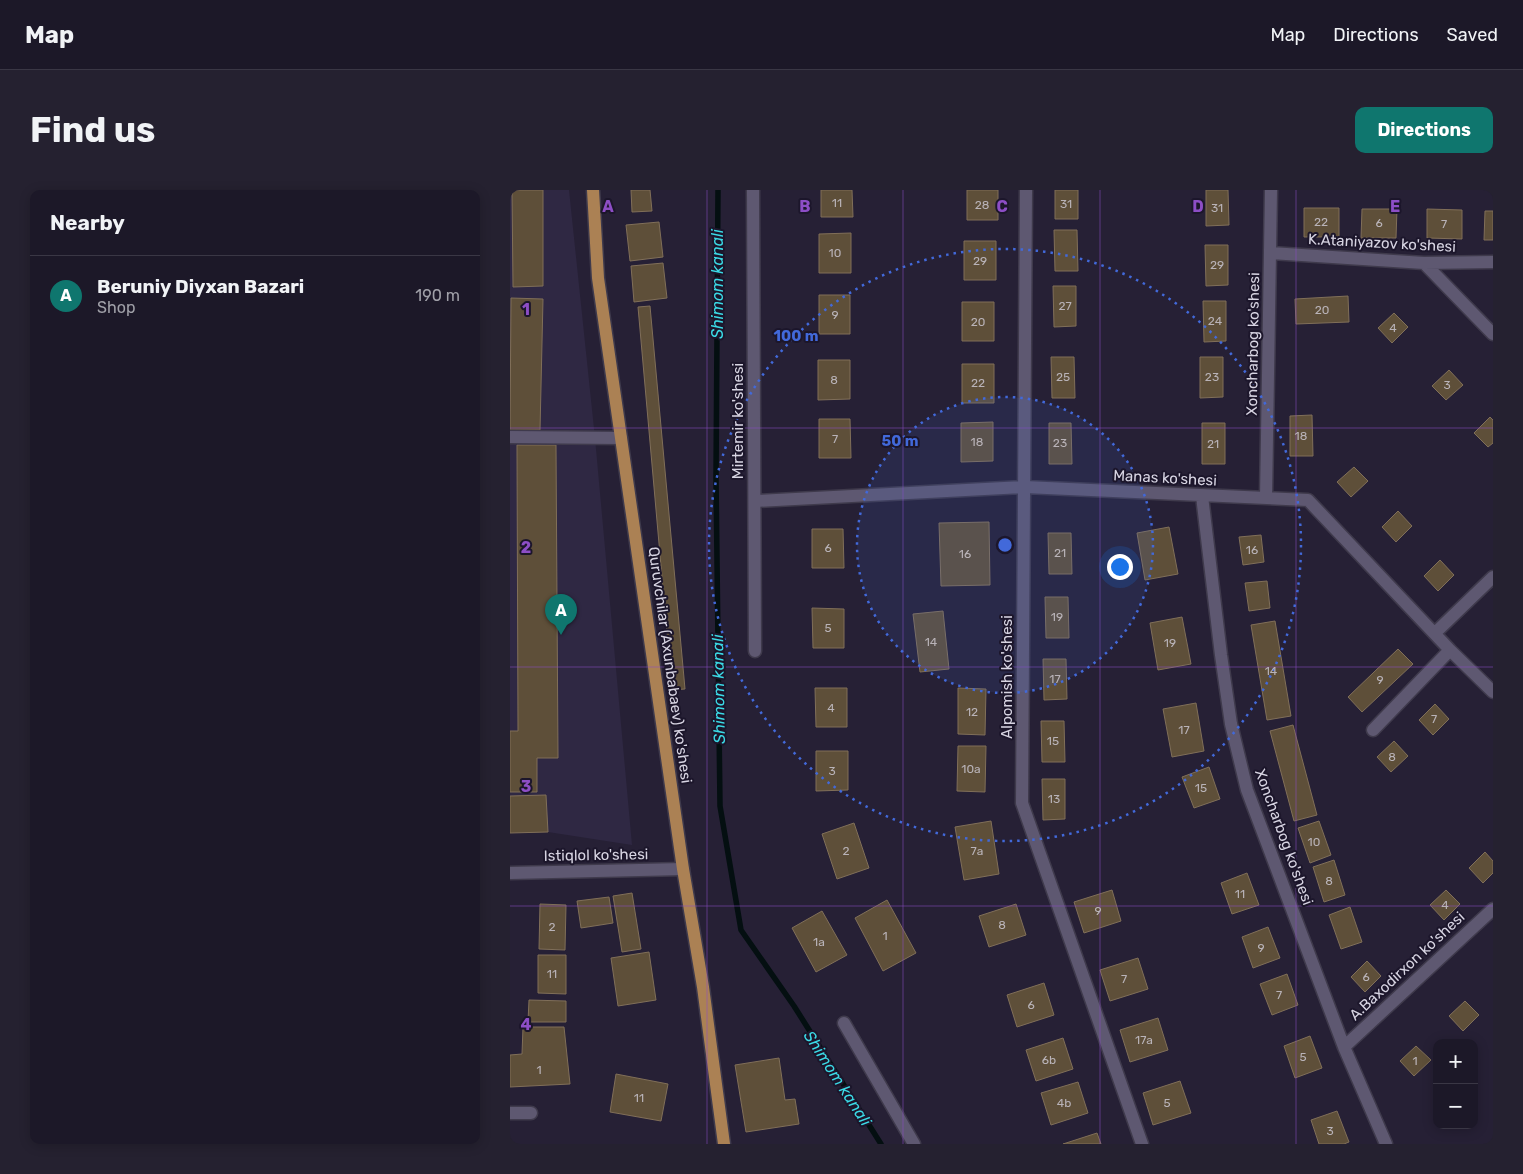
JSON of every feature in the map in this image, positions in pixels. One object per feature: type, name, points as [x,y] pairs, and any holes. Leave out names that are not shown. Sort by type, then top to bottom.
[{"type":"main road","name":"Quruvchilar (Axunbabaev) ko'shesi","points":[[593,190],[598,278],[683,869],[704,987],[724,1144]]},
{"type":"street","name":"Mirtemir ko'shesi","points":[[753,190],[755,651]]},
{"type":"street","name":"Alpomish ko'shesi","points":[[1026,190],[1022,803],[1142,1144]]},
{"type":"street","name":"Xoncharbog ko'shesi","points":[[1266,498],[1271,190]]},
{"type":"street","name":"K.Ataniyazov ko'shesi","points":[[1270,253],[1424,263],[1493,262]]},
{"type":"street","points":[[1424,263],[1493,334]]},
{"type":"street","points":[[510,437],[621,438]]},
{"type":"street","name":"Manas ko'shesi","points":[[755,501],[1025,487],[1308,500],[1450,650],[1493,692]]},
{"type":"street","name":"Xoncharbog ko'shesi","points":[[1202,496],[1231,724],[1247,790],[1344,1047],[1386,1144]]},
{"type":"street","points":[[1435,633],[1493,577]]},
{"type":"street","points":[[1373,730],[1450,650]]},
{"type":"street","name":"Istiqlol ko'shesi","points":[[510,873],[683,869]]},
{"type":"street","name":"A.Baxodirxon ko'shesi","points":[[1344,1047],[1493,909]]},
{"type":"street","points":[[844,1024],[914,1144]]},
{"type":"street","points":[[510,1113],[531,1113]]},
{"type":"shaded area","points":[[510,190],[569,190],[595,438],[632,845],[548,832],[510,833]]},
{"type":"building","points":[[512,190],[543,190],[543,286],[513,287]]},
{"type":"building","points":[[631,190],[650,190],[652,211],[632,212]]},
{"type":"building","points":[[821,190],[852,190],[853,217],[821,217]]},
{"type":"building","points":[[967,190],[998,190],[998,220],[967,220]]},
{"type":"building","points":[[1055,190],[1078,190],[1078,219],[1055,219]]},
{"type":"building","points":[[1206,190],[1228,190],[1229,225],[1206,226]]},
{"type":"building","points":[[1304,208],[1339,208],[1339,237],[1304,237]]},
{"type":"building","points":[[1362,209],[1397,209],[1396,238],[1361,238]]},
{"type":"building","points":[[1427,209],[1462,210],[1462,239],[1427,238]]},
{"type":"building","points":[[1485,211],[1493,211],[1493,240],[1484,240]]},
{"type":"building","points":[[659,222],[663,257],[630,261],[626,225]]},
{"type":"building","points":[[1054,230],[1077,230],[1078,271],[1055,271]]},
{"type":"building","points":[[851,233],[851,273],[819,273],[819,234]]},
{"type":"building","points":[[964,241],[996,241],[996,280],[964,280]]},
{"type":"building","points":[[1205,245],[1228,245],[1228,285],[1206,286]]},
{"type":"building","points":[[663,263],[667,298],[634,302],[631,266]]},
{"type":"building","points":[[1053,286],[1076,286],[1076,326],[1054,327]]},
{"type":"building","points":[[819,295],[850,295],[850,334],[819,334]]},
{"type":"building","points":[[1348,296],[1349,322],[1296,324],[1295,299]]},
{"type":"building","points":[[511,298],[543,299],[540,430],[510,430]]},
{"type":"building","points":[[1203,301],[1226,301],[1226,341],[1204,342]]},
{"type":"building","points":[[962,302],[994,302],[994,341],[962,341]]},
{"type":"building","points":[[650,306],[685,689],[672,690],[638,307]]},
{"type":"building","points":[[1394,313],[1408,327],[1392,343],[1378,328]]},
{"type":"building","points":[[1051,357],[1074,357],[1075,398],[1052,398]]},
{"type":"building","points":[[1200,357],[1223,357],[1223,397],[1200,398]]},
{"type":"building","points":[[818,360],[850,360],[850,399],[818,400]]},
{"type":"building","points":[[962,364],[994,364],[994,403],[962,403]]},
{"type":"building","points":[[1449,370],[1463,385],[1446,400],[1432,386]]},
{"type":"building","points":[[1312,415],[1313,456],[1290,456],[1290,416]]},
{"type":"building","points":[[1490,417],[1493,420],[1493,443],[1488,447],[1474,433]]},
{"type":"building","points":[[819,419],[850,419],[851,458],[819,458]]},
{"type":"building","points":[[993,422],[993,461],[961,462],[961,423]]},
{"type":"building","points":[[1049,423],[1071,423],[1072,464],[1049,464]]},
{"type":"building","points":[[1202,423],[1225,423],[1225,464],[1202,464]]},
{"type":"building","points":[[517,445],[556,445],[558,758],[537,758],[537,792],[510,792],[510,731],[518,731]]},
{"type":"building","points":[[1354,467],[1368,481],[1351,497],[1337,482]]},
{"type":"building","points":[[1398,511],[1412,526],[1396,542],[1382,527]]},
{"type":"building","points":[[989,522],[990,585],[941,586],[939,523]]},
{"type":"building","points":[[1169,527],[1178,574],[1145,580],[1137,533]]},
{"type":"building","points":[[812,529],[843,529],[844,568],[812,568]]},
{"type":"building","points":[[1048,533],[1071,533],[1072,574],[1049,574]]},
{"type":"building","points":[[1261,535],[1264,562],[1243,565],[1239,537]]},
{"type":"building","points":[[1440,560],[1454,575],[1438,591],[1424,576]]},
{"type":"building","points":[[1267,581],[1270,608],[1249,611],[1245,583]]},
{"type":"building","points":[[1045,597],[1068,597],[1069,638],[1046,638]]},
{"type":"building","points":[[812,608],[844,609],[844,648],[813,648]]},
{"type":"building","points":[[943,611],[949,669],[920,672],[913,614]]},
{"type":"building","points":[[1182,617],[1191,664],[1158,670],[1150,623]]},
{"type":"building","points":[[1275,621],[1291,716],[1267,720],[1251,625]]},
{"type":"building","points":[[1398,649],[1413,664],[1362,712],[1348,697]]},
{"type":"building","points":[[1043,659],[1066,659],[1067,699],[1044,700]]},
{"type":"building","points":[[815,688],[847,688],[847,727],[816,727]]},
{"type":"building","points":[[958,688],[986,689],[985,735],[958,734]]},
{"type":"building","points":[[1196,703],[1204,751],[1172,757],[1163,709]]},
{"type":"building","points":[[1435,704],[1449,719],[1433,735],[1419,720]]},
{"type":"building","points":[[1041,721],[1064,721],[1065,762],[1042,762]]},
{"type":"building","points":[[1293,725],[1317,815],[1294,821],[1270,731]]},
{"type":"building","points":[[1394,741],[1408,756],[1391,772],[1377,757]]},
{"type":"building","points":[[958,746],[986,746],[985,792],[957,791]]},
{"type":"building","points":[[816,751],[848,751],[848,790],[816,791]]},
{"type":"building","points":[[1209,767],[1220,799],[1194,808],[1182,777]]},
{"type":"building","points":[[1042,779],[1065,779],[1065,819],[1043,820]]},
{"type":"building","points":[[546,795],[548,832],[510,833],[510,796]]},
{"type":"building","points":[[991,821],[999,874],[964,880],[955,827]]},
{"type":"building","points":[[1319,821],[1331,855],[1310,863],[1298,828]]},
{"type":"building","points":[[854,823],[869,868],[837,879],[822,834]]},
{"type":"building","points":[[1485,852],[1493,861],[1493,873],[1483,883],[1469,868]]},
{"type":"building","points":[[1334,860],[1345,895],[1324,902],[1313,867]]},
{"type":"building","points":[[1247,873],[1259,905],[1232,914],[1221,883]]},
{"type":"building","points":[[1112,890],[1121,921],[1084,933],[1074,902]]},
{"type":"building","points":[[1446,890],[1460,904],[1444,920],[1430,905]]},
{"type":"building","points":[[632,893],[641,949],[622,952],[613,896]]},
{"type":"building","points":[[609,897],[613,923],[581,928],[577,901]]},
{"type":"building","points":[[887,900],[916,953],[883,971],[855,918]]},
{"type":"building","points":[[540,904],[566,905],[565,950],[539,949]]},
{"type":"building","points":[[1016,904],[1026,935],[989,947],[979,916]]},
{"type":"building","points":[[1350,907],[1362,942],[1341,949],[1329,915]]},
{"type":"building","points":[[822,911],[847,955],[816,972],[792,928]]},
{"type":"building","points":[[1268,927],[1280,958],[1253,968],[1242,937]]},
{"type":"building","points":[[649,952],[656,1000],[618,1006],[611,958]]},
{"type":"building","points":[[538,955],[566,955],[566,994],[538,993]]},
{"type":"building","points":[[1138,958],[1148,989],[1110,1001],[1100,970]]},
{"type":"building","points":[[1367,961],[1381,976],[1365,992],[1351,977]]},
{"type":"building","points":[[1287,974],[1298,1005],[1272,1015],[1260,984]]},
{"type":"building","points":[[1044,983],[1054,1015],[1017,1027],[1007,995]]},
{"type":"building","points":[[529,1000],[566,1001],[566,1022],[528,1022]]},
{"type":"building","points":[[1465,1001],[1479,1015],[1463,1031],[1449,1016]]},
{"type":"building","points":[[1158,1018],[1168,1050],[1130,1062],[1120,1030]]},
{"type":"building","points":[[523,1027],[564,1027],[570,1084],[510,1087],[510,1055],[522,1054]]},
{"type":"building","points":[[1310,1036],[1322,1068],[1295,1078],[1284,1046]]},
{"type":"building","points":[[1063,1038],[1073,1069],[1036,1081],[1026,1050]]},
{"type":"building","points":[[1416,1046],[1431,1060],[1414,1076],[1400,1061]]},
{"type":"building","points":[[779,1058],[785,1100],[795,1099],[799,1124],[746,1132],[735,1065]]},
{"type":"building","points":[[616,1074],[668,1084],[661,1121],[610,1112]]},
{"type":"building","points":[[1180,1081],[1191,1113],[1153,1125],[1143,1093]]},
{"type":"building","points":[[1078,1082],[1088,1113],[1051,1125],[1041,1093]]},
{"type":"building","points":[[1337,1111],[1349,1142],[1344,1144],[1319,1144],[1311,1120]]},
{"type":"building","points":[[1097,1133],[1101,1144],[1063,1144]]},
{"type":"waterway","name":"Shimom kanali","points":[[718,190],[716,478],[720,806],[741,930],[794,1006],[881,1144]]},
{"type":"place","name":"Beruniy Diyxan Bazari","points":[[561,635]]}]
